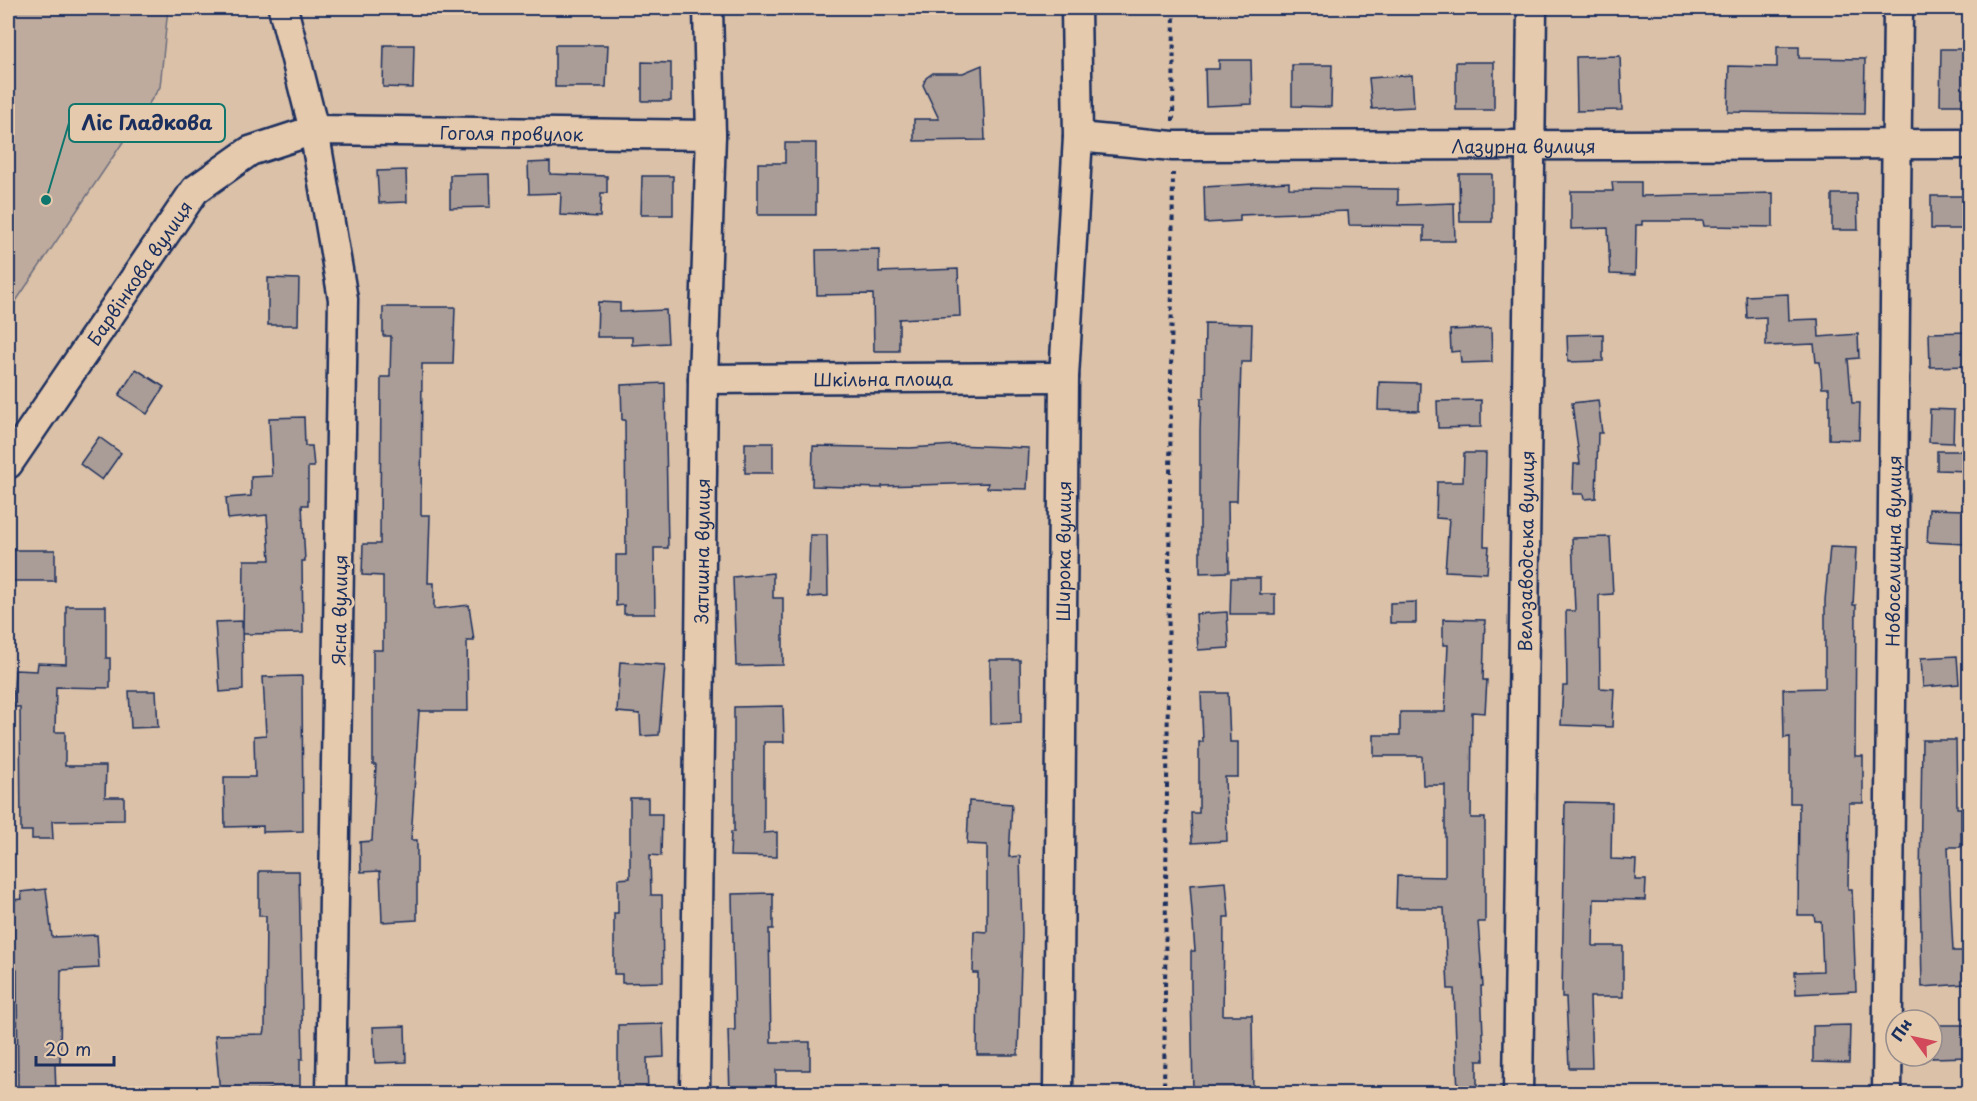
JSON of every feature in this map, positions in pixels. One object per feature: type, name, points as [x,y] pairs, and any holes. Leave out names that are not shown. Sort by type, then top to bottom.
[{"type":"street","name":"Ясна вулиця","points":[[283,8],[314,130],[343,299],[331,1094]]},
{"type":"street","name":"Затишна вулиця","points":[[695,1094],[703,379],[711,135],[708,8]]},
{"type":"street","name":"Широка вулиця","points":[[1058,1094],[1064,377],[1078,137],[1076,8]]},
{"type":"street","name":"Велозаводська вулиця","points":[[1518,1094],[1532,8]]},
{"type":"street","name":"Новоселищна вулиця","points":[[1887,1094],[1899,145],[1898,8]]},
{"type":"street","name":"Гоголя провулок","points":[[314,130],[711,135]]},
{"type":"street","name":"Барвінкова вулиця","points":[[8,464],[195,190],[250,151],[314,130]]},
{"type":"street","name":"Лазурна вулиця","points":[[1078,137],[1173,146],[1970,144]]},
{"type":"street","name":"Шкільна площа","points":[[703,379],[1064,377]]},
{"type":"path","points":[[1164,1094],[1174,8]]},
{"type":"shaded area","points":[[8,8],[168,8],[160,87],[8,313]]},
{"type":"building","points":[[384,45],[414,45],[413,88],[383,87]]},
{"type":"building","points":[[555,45],[608,45],[606,87],[555,87]]},
{"type":"building","points":[[1777,47],[1799,47],[1799,58],[1865,59],[1864,114],[1728,112],[1729,66],[1777,67]]},
{"type":"building","points":[[1941,49],[1970,49],[1970,105],[1940,105]]},
{"type":"building","points":[[1620,56],[1622,110],[1577,111],[1576,57]]},
{"type":"building","points":[[1219,60],[1251,60],[1252,104],[1206,106],[1205,69],[1219,69]]},
{"type":"building","points":[[642,62],[671,63],[671,101],[642,101]]},
{"type":"building","points":[[1456,62],[1494,62],[1494,110],[1456,110]]},
{"type":"building","points":[[982,65],[985,140],[914,141],[914,119],[939,119],[923,85],[926,78],[933,73],[963,73]]},
{"type":"building","points":[[1292,65],[1332,65],[1331,107],[1292,106]]},
{"type":"building","points":[[1412,75],[1414,107],[1372,109],[1369,78]]},
{"type":"building","points":[[785,143],[816,143],[816,215],[758,215],[758,163],[785,163]]},
{"type":"building","points":[[550,162],[550,174],[607,176],[607,193],[601,193],[600,217],[560,215],[561,193],[529,194],[528,163]]},
{"type":"building","points":[[406,170],[407,202],[379,203],[377,171]]},
{"type":"building","points":[[489,174],[490,207],[450,208],[450,175]]},
{"type":"building","points":[[1459,174],[1492,174],[1492,222],[1460,222]]},
{"type":"building","points":[[642,176],[673,176],[673,215],[641,215]]},
{"type":"building","points":[[1289,182],[1289,188],[1398,189],[1398,205],[1454,203],[1455,241],[1424,241],[1424,226],[1349,225],[1348,211],[1240,215],[1240,221],[1205,223],[1204,187]]},
{"type":"building","points":[[1612,182],[1641,182],[1641,196],[1773,193],[1773,227],[1704,226],[1703,221],[1642,221],[1642,225],[1636,225],[1635,275],[1610,274],[1608,228],[1571,229],[1571,191],[1613,191]]},
{"type":"building","points":[[1832,194],[1857,194],[1858,230],[1832,230]]},
{"type":"building","points":[[1931,196],[1970,196],[1970,229],[1931,229]]},
{"type":"building","points":[[879,249],[879,272],[958,269],[960,316],[899,319],[899,351],[874,351],[873,294],[817,295],[816,250]]},
{"type":"building","points":[[268,278],[299,279],[298,325],[268,325]]},
{"type":"building","points":[[1788,294],[1789,320],[1818,319],[1819,337],[1858,334],[1859,358],[1848,359],[1852,403],[1860,403],[1859,440],[1829,439],[1829,388],[1822,388],[1820,362],[1816,362],[1814,344],[1766,346],[1766,317],[1747,318],[1746,296]]},
{"type":"building","points":[[598,302],[620,303],[620,312],[666,310],[668,343],[632,345],[632,337],[597,337]]},
{"type":"building","points":[[383,307],[455,307],[453,364],[422,364],[421,515],[430,515],[428,583],[434,583],[434,609],[469,605],[474,641],[467,641],[468,711],[419,711],[411,840],[417,840],[417,920],[382,922],[380,871],[361,872],[360,842],[372,841],[376,765],[373,765],[373,650],[383,650],[383,576],[362,575],[363,544],[380,544],[381,377],[390,377],[391,336],[383,336]]},
{"type":"building","points":[[1205,323],[1252,324],[1251,362],[1241,362],[1237,501],[1228,501],[1229,572],[1200,573],[1200,431],[1201,398],[1204,398]]},
{"type":"building","points":[[1491,328],[1492,362],[1461,363],[1460,351],[1451,352],[1450,330]]},
{"type":"building","points":[[1969,332],[1970,366],[1930,367],[1929,333]]},
{"type":"building","points":[[1603,334],[1603,361],[1568,362],[1567,335]]},
{"type":"building","points":[[136,369],[164,387],[147,414],[119,395]]},
{"type":"building","points":[[1379,382],[1420,383],[1419,411],[1378,410]]},
{"type":"building","points":[[665,383],[668,548],[654,548],[655,614],[624,614],[624,605],[616,606],[616,555],[626,555],[625,420],[622,420],[621,385]]},
{"type":"building","points":[[1481,400],[1481,427],[1438,428],[1437,401]]},
{"type":"building","points":[[1598,400],[1602,433],[1598,433],[1596,498],[1584,499],[1583,494],[1573,494],[1574,464],[1580,464],[1572,403]]},
{"type":"building","points":[[1930,409],[1954,410],[1953,443],[1929,442]]},
{"type":"building","points":[[304,417],[305,446],[312,446],[314,467],[308,467],[308,505],[302,505],[305,561],[302,561],[303,633],[243,634],[244,560],[270,560],[267,515],[228,519],[226,498],[251,496],[251,477],[272,476],[269,418]]},
{"type":"building","points":[[99,437],[121,453],[102,480],[80,464]]},
{"type":"building","points":[[745,443],[773,443],[773,473],[745,473]]},
{"type":"building","points":[[955,445],[1029,448],[1027,489],[987,488],[988,483],[882,486],[882,488],[812,486],[813,446],[910,448]]},
{"type":"building","points":[[1937,451],[1970,451],[1970,471],[1937,470]]},
{"type":"building","points":[[1464,453],[1486,453],[1484,546],[1489,546],[1487,573],[1445,571],[1449,519],[1436,518],[1437,482],[1463,482]]},
{"type":"building","points":[[1929,509],[1966,510],[1965,544],[1927,542]]},
{"type":"building","points":[[810,535],[827,535],[828,596],[808,597]]},
{"type":"building","points":[[1610,537],[1613,594],[1599,595],[1600,688],[1614,689],[1612,727],[1561,725],[1563,686],[1567,686],[1566,611],[1575,611],[1572,538]]},
{"type":"building","points":[[1830,547],[1856,548],[1853,605],[1856,605],[1855,756],[1863,756],[1863,803],[1849,803],[1848,889],[1852,889],[1856,991],[1796,994],[1795,972],[1823,971],[1821,921],[1815,921],[1814,915],[1798,915],[1799,803],[1790,803],[1790,737],[1784,738],[1783,689],[1825,688],[1825,600]]},
{"type":"building","points":[[13,550],[55,550],[55,581],[13,581]]},
{"type":"building","points":[[773,573],[773,598],[783,598],[783,665],[736,666],[733,577]]},
{"type":"building","points":[[1231,578],[1260,578],[1260,594],[1275,594],[1275,614],[1230,614]]},
{"type":"building","points":[[1416,602],[1416,623],[1390,623],[1390,603]]},
{"type":"building","points":[[66,606],[106,606],[106,658],[110,658],[110,688],[56,687],[55,732],[65,732],[65,766],[106,766],[105,797],[124,797],[124,820],[52,821],[53,839],[32,839],[32,831],[21,831],[20,707],[13,707],[15,670],[37,671],[38,663],[66,664]]},
{"type":"building","points":[[1227,612],[1229,648],[1198,650],[1196,614]]},
{"type":"building","points":[[1443,619],[1485,620],[1483,680],[1487,680],[1485,713],[1472,712],[1471,818],[1485,818],[1485,922],[1478,922],[1483,986],[1481,986],[1484,1061],[1477,1061],[1477,1094],[1458,1094],[1454,989],[1448,989],[1444,908],[1396,908],[1397,876],[1445,877],[1445,785],[1423,785],[1422,756],[1374,756],[1374,735],[1400,735],[1400,712],[1445,712],[1448,645],[1443,645]]},
{"type":"building","points":[[242,621],[243,690],[220,692],[215,622]]},
{"type":"building","points":[[1957,656],[1959,684],[1923,687],[1921,658]]},
{"type":"building","points":[[990,660],[1020,660],[1021,723],[991,724]]},
{"type":"building","points":[[620,662],[665,665],[659,735],[641,736],[640,714],[617,712]]},
{"type":"building","points":[[302,676],[303,831],[263,832],[263,826],[225,827],[224,777],[255,777],[254,736],[266,735],[263,677]]},
{"type":"building","points":[[129,691],[156,691],[158,727],[131,728]]},
{"type":"building","points":[[1201,693],[1228,693],[1230,742],[1238,742],[1238,777],[1225,777],[1227,841],[1192,843],[1191,813],[1199,813],[1199,742],[1203,742]]},
{"type":"building","points":[[783,706],[784,742],[764,742],[764,833],[777,832],[777,857],[730,856],[731,832],[734,832],[734,707]]},
{"type":"building","points":[[1922,740],[1956,740],[1957,808],[1961,808],[1961,847],[1948,847],[1953,951],[1964,951],[1966,984],[1922,987],[1920,882]]},
{"type":"building","points":[[630,798],[648,798],[648,814],[662,814],[661,856],[650,855],[651,895],[662,895],[663,982],[622,983],[622,974],[614,974],[614,913],[618,913],[618,879],[630,878]]},
{"type":"building","points":[[969,801],[1012,804],[1009,857],[1020,856],[1022,933],[1018,1055],[977,1055],[978,973],[973,973],[974,931],[987,932],[987,845],[967,844]]},
{"type":"building","points":[[1565,802],[1612,803],[1611,859],[1636,860],[1635,880],[1646,880],[1645,900],[1594,899],[1593,946],[1623,946],[1623,997],[1590,997],[1592,1068],[1569,1068],[1566,997],[1562,997]]},
{"type":"building","points":[[259,871],[299,871],[303,1059],[300,1059],[300,1094],[273,1094],[273,1089],[220,1094],[215,1035],[264,1034],[265,1030],[266,916],[259,916]]},
{"type":"building","points":[[1226,882],[1229,917],[1224,917],[1223,1015],[1252,1015],[1253,1094],[1193,1094],[1191,951],[1195,951],[1190,885]]},
{"type":"building","points":[[46,889],[52,937],[97,935],[99,968],[61,970],[60,1064],[55,1064],[56,1094],[18,1094],[17,970],[14,970],[13,900],[22,899],[21,892]]},
{"type":"building","points":[[773,893],[773,929],[769,929],[771,1042],[810,1042],[810,1070],[776,1070],[776,1094],[730,1094],[728,1030],[735,1030],[732,894]]},
{"type":"building","points":[[663,1024],[664,1057],[647,1058],[648,1094],[618,1094],[618,1025]]},
{"type":"building","points":[[1850,1025],[1849,1063],[1813,1062],[1813,1026]]},
{"type":"building","points":[[1944,1025],[1970,1025],[1970,1057],[1944,1058]]},
{"type":"building","points":[[405,1026],[406,1062],[375,1063],[373,1027]]},
{"type":"place","name":"Ліс Гладкова","points":[[46,200]]}]
